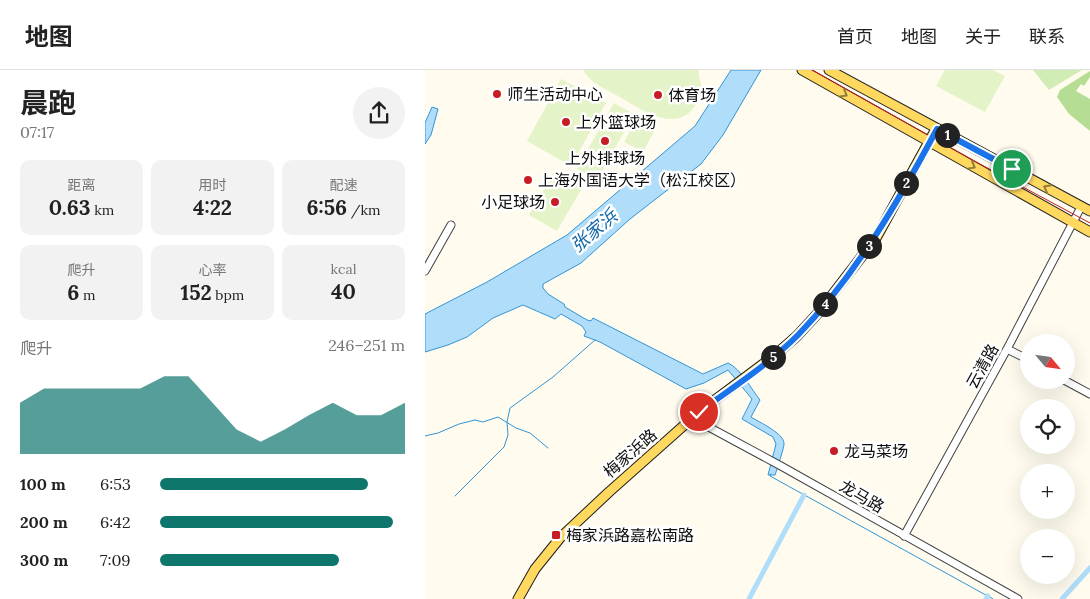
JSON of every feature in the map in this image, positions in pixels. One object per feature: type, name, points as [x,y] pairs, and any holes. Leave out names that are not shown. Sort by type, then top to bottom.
[{"type":"main road","points":[[802,70],[1090,232]]},
{"type":"main road","points":[[829,70],[1090,211]]},
{"type":"main road","name":"梅家浜路","points":[[517,599],[535,569],[560,538],[692,418],[797,336],[819,312],[876,238],[937,129]]},
{"type":"street","name":"云清路","points":[[904,536],[1007,349],[1081,206]]},
{"type":"street","points":[[425,270],[451,225]]},
{"type":"street","points":[[1007,349],[1020,356]]},
{"type":"street","points":[[1075,386],[1090,394]]},
{"type":"street","name":"龙马路","points":[[692,418],[1018,599]]},
{"type":"green space","name":"体育场","points":[[583,70],[699,70],[700,98],[689,113],[680,118],[660,117],[599,86]]},
{"type":"green space","points":[[945,70],[993,70],[1005,76],[985,112],[936,86]]},
{"type":"green space","points":[[1033,70],[1082,70],[1049,90]]},
{"type":"green space","points":[[1090,71],[1090,77],[1084,86],[1081,84],[1076,91],[1090,99],[1090,131],[1069,114],[1057,97],[1060,90]]},
{"type":"green space","name":"上外篮球场","points":[[561,79],[606,103],[571,166],[527,141]]},
{"type":"green space","name":"上外排球场","points":[[614,103],[634,114],[597,180],[577,169]]},
{"type":"green space","points":[[638,116],[657,126],[643,152],[624,142]]},
{"type":"green space","name":"小足球场","points":[[554,172],[582,188],[557,231],[529,215]]},
{"type":"water","name":"张家浜","points":[[731,70],[761,70],[723,135],[701,164],[630,219],[581,263],[543,284],[543,288],[548,294],[564,304],[565,307],[587,320],[591,321],[593,318],[703,374],[728,363],[732,366],[741,374],[760,400],[751,417],[776,432],[783,440],[784,446],[775,475],[768,475],[776,444],[773,437],[742,419],[752,399],[728,370],[704,383],[686,389],[600,342],[584,336],[586,332],[582,326],[561,314],[555,319],[523,305],[493,318],[467,337],[425,352],[425,314],[487,282],[567,235],[695,126]]},
{"type":"water","points":[[432,107],[438,109],[431,135],[425,144],[425,123]]},
{"type":"waterway","points":[[455,496],[504,447],[508,435],[507,422],[510,408],[553,377],[595,340]]},
{"type":"waterway","points":[[425,436],[459,424],[475,420],[483,422],[498,417],[516,428],[530,433],[548,448]]},
{"type":"waterway","points":[[771,474],[770,476],[993,599]]},
{"type":"waterway","points":[[749,599],[804,495]]},
{"type":"waterway","points":[[1062,599],[1090,568]]},
{"type":"tram line","points":[[812,70],[1090,223]]},
{"type":"place","name":"师生活动中心","points":[[497,94]]},
{"type":"place","name":"体育场","points":[[658,95]]},
{"type":"place","name":"上外篮球场","points":[[566,122]]},
{"type":"place","name":"上外排球场","points":[[605,141]]},
{"type":"place","name":"上海外国语大学（松江校区）","points":[[528,180]]},
{"type":"place","name":"小足球场","points":[[555,202]]},
{"type":"place","name":"龙马菜场","points":[[834,451]]},
{"type":"place","name":"梅家浜路嘉松南路","points":[[556,535]]},
{"type":"route","points":[[699,412],[774,356],[797,336],[819,312],[876,238],[937,129],[1012,169]]}]
